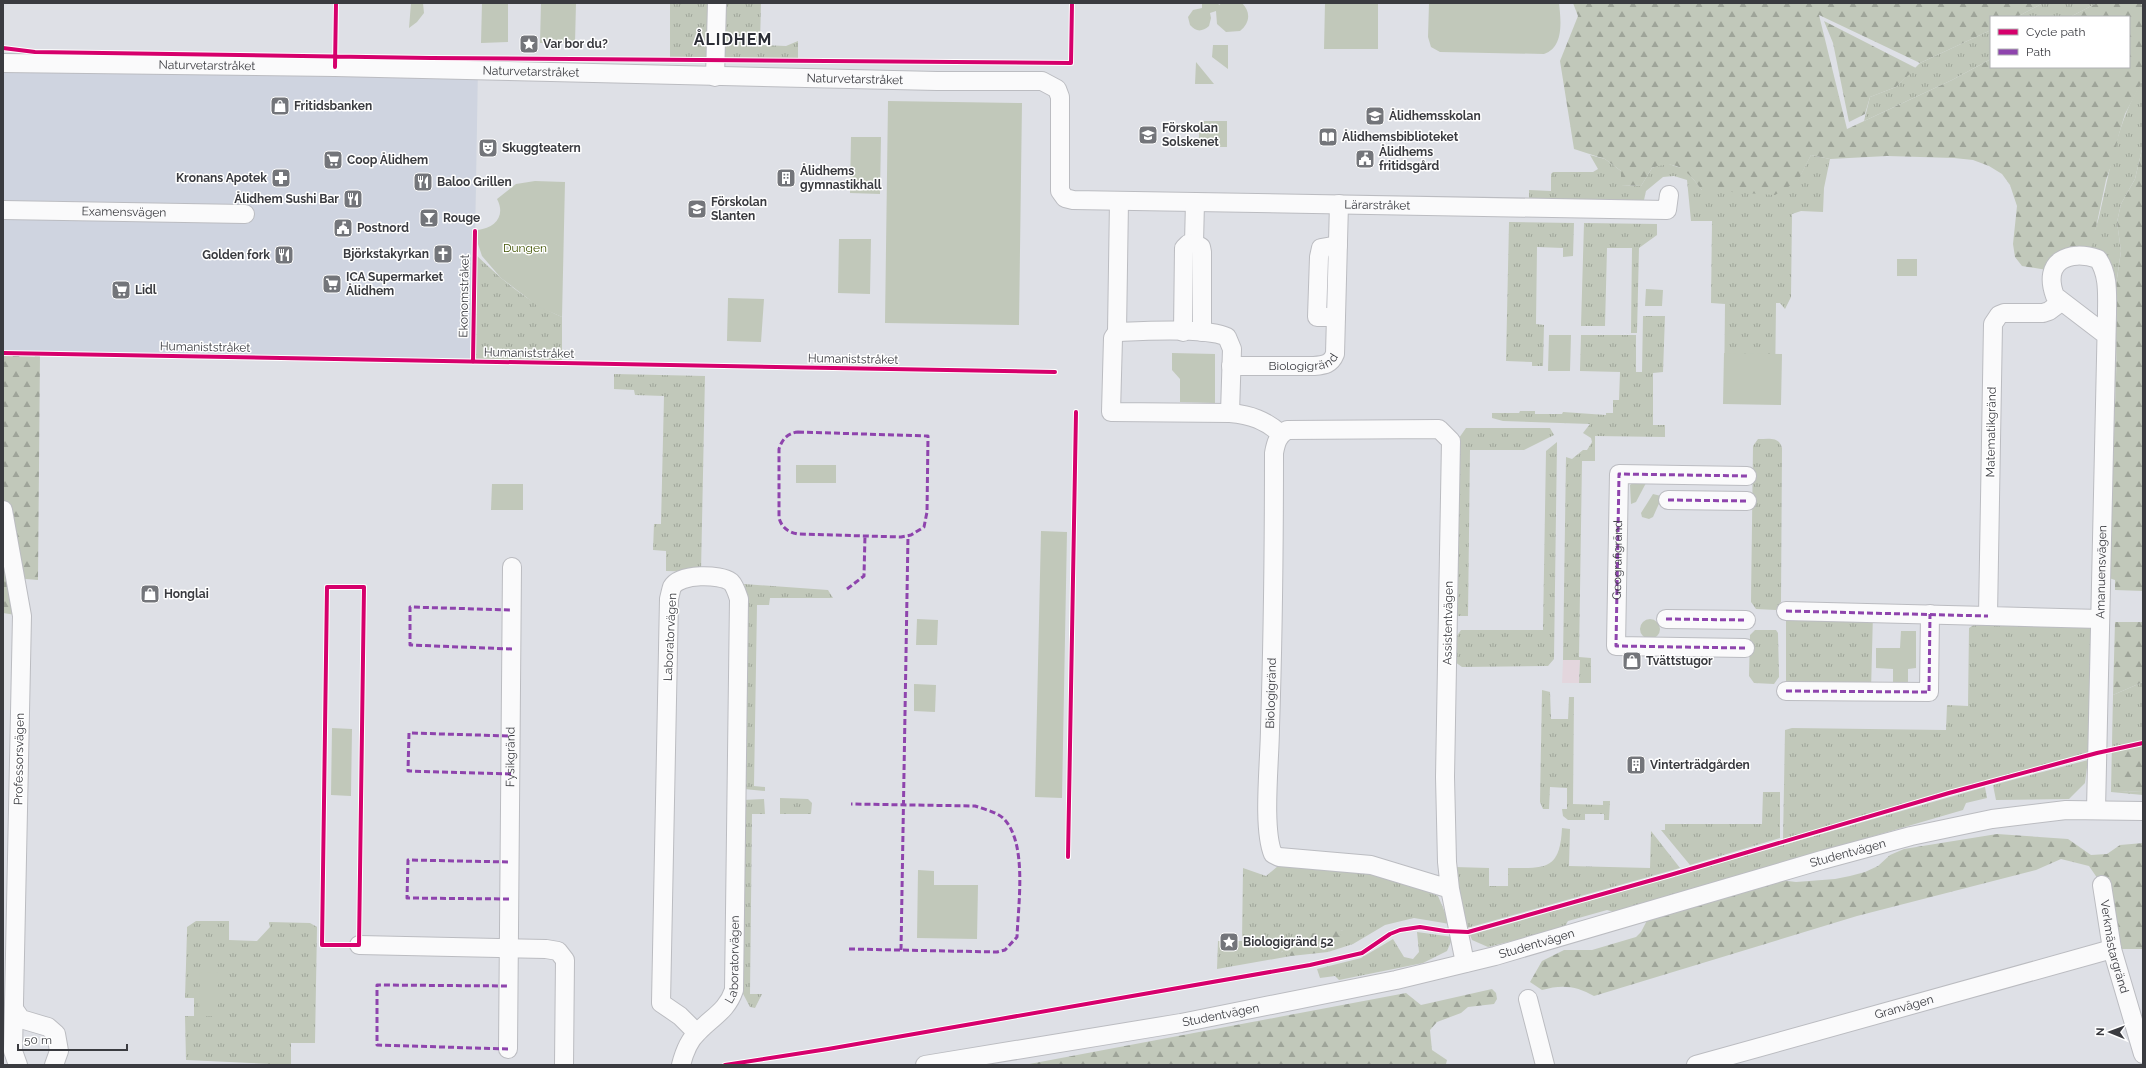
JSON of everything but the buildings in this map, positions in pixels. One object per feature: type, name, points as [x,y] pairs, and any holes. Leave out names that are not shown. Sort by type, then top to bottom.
[{"type":"street","points":[[715,77],[717,3]]},
{"type":"street","name":"Naturvetarstråket","points":[[3,63],[335,67],[715,77],[1042,81],[1057,90],[1060,97],[1060,191],[1064,198],[1073,200]]},
{"type":"street","name":"Lärarstråket","points":[[1073,200],[1667,210],[1670,195]]},
{"type":"street","points":[[1119,201],[1117,332],[1113,338],[1111,412],[1230,413],[1250,415],[1268,423],[1281,434]]},
{"type":"street","points":[[1194,243],[1195,202]]},
{"type":"street","name":"Biologigränd","points":[[1231,366],[1326,365],[1332,361],[1335,354],[1339,204]]},
{"type":"street","name":"Examensvägen","points":[[3,210],[245,214]]},
{"type":"street","points":[[1184,332],[1184,248],[1188,244],[1194,243],[1201,247],[1202,252],[1202,332]]},
{"type":"street","name":"Amanuensvägen","points":[[2061,302],[2055,296],[2052,287],[2053,271],[2057,263],[2072,255],[2082,254],[2098,259],[2104,267],[2107,280],[2096,810]]},
{"type":"street","points":[[2061,302],[2084,316],[2106,335]]},
{"type":"street","name":"Matematikgränd","points":[[1988,616],[1993,324],[1999,315],[2004,313],[2043,313],[2049,311],[2061,302]]},
{"type":"street","points":[[1117,332],[1202,332],[1220,334],[1227,337],[1232,349],[1230,413]]},
{"type":"street","name":"Assistentvägen","points":[[1281,434],[1296,428],[1439,429],[1451,441],[1445,777],[1447,862],[1450,889],[1465,963]]},
{"type":"street","name":"Biologigränd","points":[[1281,434],[1276,443],[1274,453],[1272,664],[1268,811],[1270,846],[1273,854],[1279,857],[1371,865],[1450,889]]},
{"type":"street","name":"Geografigränd","points":[[1745,648],[1616,646],[1619,474],[1747,476]]},
{"type":"street","points":[[1668,500],[1747,501]]},
{"type":"street","name":"Professorsvägen","points":[[3,510],[22,616],[13,1051],[18,1065]]},
{"type":"street","name":"Fysikgränd","points":[[508,1049],[512,567]]},
{"type":"street","name":"Laboratorvägen","points":[[681,1065],[688,1046],[697,1033],[724,1009],[734,990],[739,598],[736,590],[730,582],[707,576],[688,577],[679,581],[672,586],[669,599],[661,1003],[680,1016],[697,1033]]},
{"type":"street","points":[[1786,611],[2100,618]]},
{"type":"street","points":[[1786,691],[1929,692],[1930,614]]},
{"type":"street","points":[[1666,619],[1746,620]]},
{"type":"street","name":"Studentvägen","points":[[925,1065],[1181,1023],[1396,980],[1465,963],[1822,860],[1911,836],[1992,819],[2066,810],[2143,811]]},
{"type":"street","name":"Verkmästargränd","points":[[2102,885],[2112,949],[2143,1054]]},
{"type":"street","points":[[359,945],[546,949],[558,951],[565,960],[564,1065]]},
{"type":"street","name":"Granvägen","points":[[1696,1065],[2112,949]]},
{"type":"street","points":[[1528,999],[1545,1065]]},
{"type":"street","points":[[14,1009],[21,1019],[48,1027],[56,1034],[60,1051],[54,1065]]},
{"type":"shaded area","points":[[3,63],[478,67],[473,362],[3,353]]},
{"type":"shaded area","points":[[1563,660],[1580,660],[1579,683],[1562,683]]},
{"type":"green space","points":[[411,3],[423,3],[424,13],[417,22],[409,28]]},
{"type":"green space","points":[[482,3],[508,3],[508,42],[481,43]]},
{"type":"green space","points":[[541,3],[576,3],[575,43],[540,43]]},
{"type":"green space","points":[[670,3],[761,3],[760,45],[786,46],[798,41],[798,61],[670,60]]},
{"type":"green space","points":[[1202,3],[1218,3],[1219,5],[1222,3],[1242,3],[1248,14],[1246,25],[1240,31],[1226,32],[1217,24],[1216,11],[1210,13],[1211,18],[1209,26],[1201,30],[1197,30],[1190,25],[1188,17],[1193,10],[1202,8]]},
{"type":"green space","points":[[1325,3],[1378,3],[1378,49],[1324,49]]},
{"type":"green space","points":[[1429,3],[1559,3],[1560,33],[1555,46],[1544,54],[1440,52],[1431,47],[1428,37]]},
{"type":"green space","points":[[1573,3],[2043,3],[2019,16],[1990,16],[1990,30],[1920,63],[1819,15],[1847,129],[1952,80],[1990,60],[1990,68],[2130,68],[2130,16],[2072,16],[2097,3],[2143,3],[2143,80],[2125,114],[2106,180],[2090,256],[2053,271],[2022,266],[2015,257],[2013,244],[2017,206],[2010,185],[2002,174],[1989,166],[1973,160],[1887,156],[1830,159],[1811,155],[1798,181],[1775,195],[1702,190],[1681,168],[1669,165],[1652,168],[1641,186],[1621,185],[1621,171],[1605,159],[1574,149],[1560,61],[1578,16]]},
{"type":"green space","points":[[2043,3],[2097,3],[2072,16],[2019,16]]},
{"type":"green space","points":[[1824,21],[1916,68],[1896,87],[1870,97],[1865,114],[1849,122],[1833,43]]},
{"type":"green space","points":[[1990,30],[1990,60],[1952,80],[1864,121],[1870,97],[1896,87],[1920,63]]},
{"type":"green space","points":[[1213,45],[1228,45],[1228,69],[1212,57]]},
{"type":"green space","points":[[1196,62],[1214,84],[1195,84]]},
{"type":"green space","points":[[2143,80],[2143,145],[2135,179],[2121,204],[2117,222],[2121,251],[2115,292],[2114,327],[2117,348],[2109,578],[2107,298],[2092,264],[2090,250],[2115,146],[2134,95]]},
{"type":"green space","points":[[888,101],[1022,103],[1019,325],[885,323]]},
{"type":"green space","points":[[1199,121],[1227,121],[1227,147],[1199,147]]},
{"type":"green space","points":[[851,137],[881,137],[880,194],[850,193]]},
{"type":"green space","points":[[2143,145],[2143,591],[2115,590],[2115,580],[2109,578],[2117,348],[2114,327],[2115,292],[2121,251],[2117,222],[2121,204],[2135,179]]},
{"type":"green space","points":[[1590,155],[1605,159],[1621,171],[1621,185],[1641,186],[1652,168],[1665,163],[1685,169],[1702,190],[1798,180],[1811,155],[1830,159],[1824,188],[1823,212],[1801,211],[1792,214],[1791,297],[1785,309],[1780,303],[1776,303],[1775,388],[1724,395],[1725,304],[1711,303],[1712,221],[1691,221],[1687,180],[1674,176],[1663,177],[1646,191],[1642,209],[1529,208],[1529,190],[1551,191],[1551,174],[1553,172],[1593,172],[1598,169]]},
{"type":"green space","name":"Dungen","points":[[535,181],[565,182],[562,317],[539,307],[501,278],[482,256],[478,244],[478,230],[494,224],[499,216],[500,211],[497,199],[516,184]]},
{"type":"green space","points":[[1509,222],[1574,223],[1573,256],[1563,257],[1563,248],[1537,247],[1536,324],[1544,325],[1543,366],[1532,366],[1532,362],[1506,361]]},
{"type":"green space","points":[[1584,223],[1657,224],[1657,235],[1639,248],[1637,333],[1631,333],[1632,248],[1607,248],[1605,326],[1581,326]]},
{"type":"green space","points":[[839,239],[871,239],[870,294],[838,293]]},
{"type":"green space","points":[[474,253],[515,290],[549,311],[562,317],[562,363],[473,362]]},
{"type":"green space","points":[[1897,259],[1917,259],[1917,276],[1897,276]]},
{"type":"green space","points":[[1646,289],[1663,290],[1662,306],[1645,306]]},
{"type":"green space","points":[[728,298],[764,299],[761,342],[727,341]]},
{"type":"green space","points":[[1643,316],[1665,316],[1663,372],[1653,373],[1653,425],[1665,425],[1665,437],[1595,436],[1595,461],[1582,461],[1579,657],[1591,658],[1591,683],[1579,683],[1580,660],[1563,660],[1566,457],[1572,459],[1583,450],[1587,450],[1592,442],[1591,438],[1583,433],[1590,424],[1503,421],[1492,418],[1492,413],[1519,413],[1520,411],[1535,411],[1535,414],[1562,414],[1563,412],[1606,415],[1606,413],[1613,413],[1613,400],[1619,400],[1620,372],[1580,371],[1581,335],[1636,335],[1636,372],[1642,372]]},
{"type":"green space","points":[[1549,335],[1571,335],[1570,371],[1548,371]]},
{"type":"green space","points":[[3,353],[40,354],[38,580],[14,578],[22,616],[3,613]]},
{"type":"green space","points":[[1172,353],[1215,354],[1215,403],[1180,402],[1180,379],[1172,370]]},
{"type":"green space","points":[[1724,353],[1782,354],[1781,405],[1723,404]]},
{"type":"green space","points":[[614,374],[705,376],[701,572],[666,571],[666,551],[653,550],[654,524],[661,524],[664,396],[635,395],[634,390],[614,389]]},
{"type":"green space","points":[[1466,428],[1550,428],[1554,435],[1524,450],[1470,450],[1468,616],[1455,616],[1459,438]]},
{"type":"green space","points":[[1758,439],[1776,440],[1781,444],[1782,448],[1781,602],[1776,610],[1756,609],[1751,602],[1753,446]]},
{"type":"green space","points":[[1557,442],[1554,659],[1548,666],[1462,667],[1455,662],[1454,640],[1461,630],[1543,630],[1546,451]]},
{"type":"green space","points":[[796,465],[836,465],[836,483],[796,483]]},
{"type":"green space","points":[[1634,482],[1646,483],[1636,502],[1631,504],[1630,485]]},
{"type":"green space","points":[[492,484],[523,484],[523,510],[491,510]]},
{"type":"green space","points":[[1653,494],[1661,496],[1661,499],[1653,517],[1649,519],[1642,517],[1641,513]]},
{"type":"green space","points":[[1041,531],[1067,532],[1062,798],[1035,797]]},
{"type":"green space","points":[[744,584],[828,590],[833,598],[770,598],[769,605],[757,605],[754,786],[765,787],[765,791],[744,789],[748,599]]},
{"type":"green space","points":[[1786,611],[1873,613],[1871,691],[1786,691]]},
{"type":"green space","points":[[1988,616],[2100,619],[2097,753],[1949,793],[1783,841],[1785,730],[1792,728],[1946,730],[1947,705],[1968,706],[1969,628]]},
{"type":"green space","points":[[917,619],[938,620],[937,645],[916,645]]},
{"type":"green space","points":[[1650,619],[1657,622],[1660,629],[1657,636],[1650,639],[1643,636],[1640,629],[1643,622]]},
{"type":"green space","points":[[2115,622],[2143,622],[2143,682],[2113,695]]},
{"type":"green space","points":[[1755,630],[1776,630],[1778,633],[1779,677],[1774,684],[1754,683],[1749,676],[1750,635]]},
{"type":"green space","points":[[1901,631],[1916,631],[1916,668],[1908,669],[1908,685],[1893,685],[1893,669],[1876,668],[1876,648],[1900,648]]},
{"type":"green space","points":[[2143,682],[2143,746],[2118,749],[2119,791],[2143,792],[2143,795],[2111,792],[2113,695]]},
{"type":"green space","points":[[914,684],[936,685],[935,712],[914,711]]},
{"type":"green space","points":[[1542,690],[1550,692],[1551,719],[1568,719],[1569,697],[1574,697],[1573,804],[1603,805],[1603,801],[1610,801],[1609,820],[1604,820],[1604,814],[1585,814],[1585,820],[1568,820],[1563,816],[1562,809],[1567,809],[1567,788],[1550,787],[1549,809],[1543,809],[1540,802]]},
{"type":"green space","points":[[332,728],[352,729],[351,796],[331,795]]},
{"type":"green space","points":[[2143,746],[2143,792],[2118,791],[2118,749]]},
{"type":"green space","points":[[2088,760],[2085,783],[2069,799],[1996,800],[1993,785]]},
{"type":"green space","points":[[1985,787],[1987,798],[1966,803],[1963,810],[1614,912],[1607,910],[1568,921],[1564,928],[1488,947],[1472,940],[1470,935]]},
{"type":"green space","points":[[1763,792],[1780,792],[1780,838],[1690,865],[1661,830],[1665,830],[1665,824],[1762,824]]},
{"type":"green space","points":[[780,798],[808,799],[812,803],[811,814],[780,814]]},
{"type":"green space","points":[[764,799],[765,814],[752,814],[750,994],[762,994],[755,1008],[750,1007],[740,988],[742,800]]},
{"type":"green space","points":[[1562,828],[1570,829],[1569,866],[1650,868],[1651,831],[1680,868],[1467,928],[1455,867],[1489,868],[1489,886],[1508,886],[1508,868],[1541,867],[1554,860],[1561,842]]},
{"type":"green space","points":[[1997,834],[2068,839],[2091,855],[2107,854],[2120,845],[2143,843],[2143,949],[2112,949],[2102,885],[2089,866],[2061,859],[2036,870],[1857,916],[1594,996],[1582,990],[1569,987],[1556,987],[1542,990],[1530,982],[1542,961],[1564,950],[1592,950],[1636,937],[1641,932],[1653,909],[1763,878],[1796,882],[1835,879],[1850,876],[1865,872],[1878,866],[1890,855],[1904,849]]},
{"type":"green space","points":[[1278,866],[1377,871],[1438,896],[1450,924],[1414,918],[1385,925],[1353,944],[1328,952],[1343,930],[1281,952],[1291,956],[1217,969],[1218,941],[1242,941],[1243,868],[1266,876]]},
{"type":"green space","points":[[918,870],[934,871],[934,885],[978,885],[977,939],[917,938]]},
{"type":"green space","points":[[196,921],[229,921],[229,940],[257,941],[270,927],[269,922],[310,923],[317,927],[315,1043],[291,1043],[291,1065],[186,1060],[185,1016],[194,1016],[194,998],[185,998],[187,927]]},
{"type":"green space","points":[[1344,930],[1328,952],[1291,956],[1281,953],[1301,935]]},
{"type":"green space","points":[[1417,932],[1453,937],[1447,951],[1423,963],[1339,980],[1335,976],[1320,978],[1317,969],[1361,958],[1393,939],[1404,957],[1413,959],[1419,952]]},
{"type":"green space","points":[[200,972],[218,973],[218,1016],[199,1016]]},
{"type":"green space","points":[[1492,989],[1496,993],[1497,999],[1494,1004],[1468,1007],[1461,1013],[1437,1022],[1430,1030],[1432,1050],[1447,1060],[1446,1064],[1024,1065],[1406,993],[1421,1005]]},
{"type":"marked path","points":[[798,432],[928,436],[927,512],[924,527],[911,535],[901,537],[798,534],[786,529],[779,518],[779,449],[786,437],[798,432]]},
{"type":"marked path","points":[[1745,648],[1616,646],[1619,474],[1747,476]]},
{"type":"marked path","points":[[1668,500],[1747,501]]},
{"type":"marked path","points":[[847,589],[864,576],[865,535]]},
{"type":"marked path","points":[[901,950],[908,536]]},
{"type":"marked path","points":[[512,610],[410,607],[410,645],[512,649]]},
{"type":"marked path","points":[[1786,611],[1988,616]]},
{"type":"marked path","points":[[1786,691],[1929,692],[1930,614]]},
{"type":"marked path","points":[[1666,619],[1746,620]]},
{"type":"marked path","points":[[511,736],[409,733],[408,771],[511,774]]},
{"type":"marked path","points":[[849,949],[997,952],[1005,950],[1017,937],[1020,892],[1019,858],[1016,842],[1011,829],[1003,818],[997,814],[975,806],[851,804]]},
{"type":"marked path","points":[[509,899],[407,898],[408,860],[510,862]]},
{"type":"marked path","points":[[508,1049],[377,1045],[377,985],[509,986]]},
{"type":"cycle path","points":[[335,67],[336,3]]},
{"type":"cycle path","points":[[3,48],[35,52],[431,58],[1071,63],[1072,3]]},
{"type":"cycle path","name":"Ekonomstråket","points":[[473,362],[475,231]]},
{"type":"cycle path","name":"Humaniststråket","points":[[3,353],[1055,372]]},
{"type":"cycle path","points":[[1068,857],[1076,412]]},
{"type":"cycle path","points":[[327,587],[364,587],[359,945],[322,945],[327,587]]},
{"type":"cycle path","points":[[725,1065],[828,1049],[1310,965],[1362,953],[1390,934],[1400,930],[1420,927],[1445,931],[1468,932],[1670,875],[1949,793],[2097,753],[2143,743]]},
{"type":"place","name":"Var bor du?","points":[[529,44]]},
{"type":"place","name":"Fritidsbanken","points":[[280,106]]},
{"type":"place","name":"Ålidhemsskolan","points":[[1375,116]]},
{"type":"place","name":"Förskolan Solskenet","points":[[1148,135]]},
{"type":"place","name":"Ålidhemsbiblioteket","points":[[1328,137]]},
{"type":"place","name":"Skuggteatern","points":[[488,148]]},
{"type":"place","name":"Ålidhems fritidsgård","points":[[1365,159]]},
{"type":"place","name":"Coop Ålidhem","points":[[333,160]]},
{"type":"place","name":"Kronans Apotek","points":[[281,178]]},
{"type":"place","name":"Ålidhems gymnastikhall","points":[[786,178]]},
{"type":"place","name":"Baloo Grillen","points":[[423,182]]},
{"type":"place","name":"Ålidhem Sushi Bar","points":[[353,199]]},
{"type":"place","name":"Förskolan Slanten","points":[[697,209]]},
{"type":"place","name":"Rouge","points":[[429,218]]},
{"type":"place","name":"Postnord","points":[[343,228]]},
{"type":"place","name":"Björkstakyrkan","points":[[443,254]]},
{"type":"place","name":"Golden fork","points":[[284,255]]},
{"type":"place","name":"ICA Supermarket Ålidhem","points":[[332,284]]},
{"type":"place","name":"Lidl","points":[[121,290]]},
{"type":"place","name":"Honglai","points":[[150,594]]},
{"type":"place","name":"Tvättstugor","points":[[1632,661]]},
{"type":"place","name":"Vinterträdgården","points":[[1636,765]]},
{"type":"place","name":"Biologigränd 52","points":[[1229,942]]},
{"type":"district","name":"ÅLIDHEM","points":[[733,39]]}]
